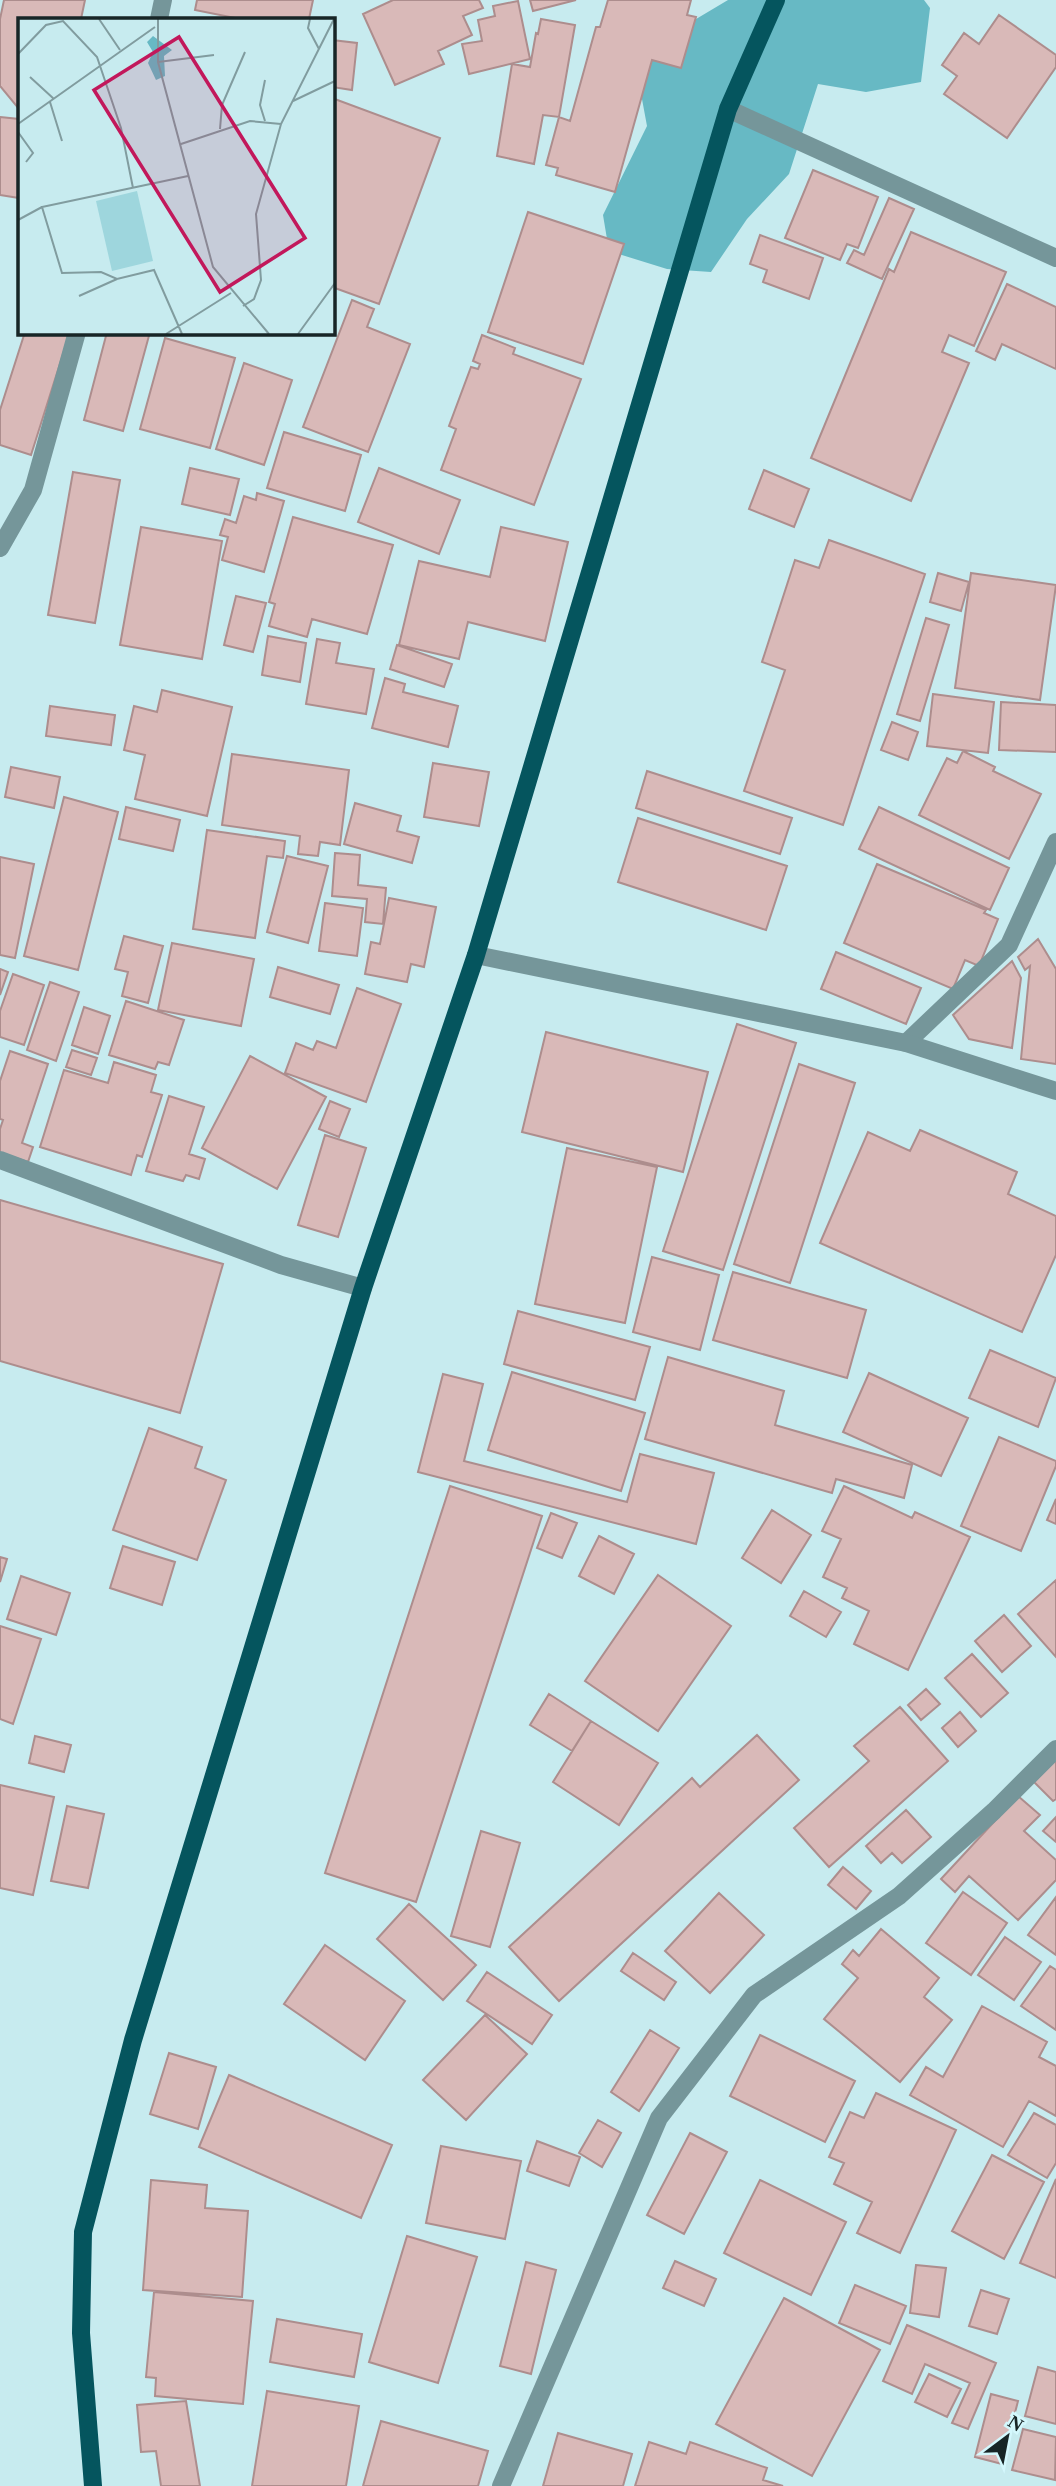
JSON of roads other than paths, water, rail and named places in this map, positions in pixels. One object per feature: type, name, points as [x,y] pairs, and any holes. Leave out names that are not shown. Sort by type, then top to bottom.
[{"type":"main road","points":[[93,2486],[81,2333],[83,2232],[133,2040],[363,1289],[476,955],[728,109],[776,0]]},
{"type":"street","points":[[159,18],[163,0]]},
{"type":"street","points":[[728,109],[1056,258]]},
{"type":"street","points":[[0,548],[33,490],[76,334]]},
{"type":"street","points":[[906,1042],[1009,945],[1056,842]]},
{"type":"street","points":[[476,955],[906,1042],[1056,1091]]},
{"type":"street","points":[[0,1160],[281,1265],[363,1289]]},
{"type":"street","points":[[501,2486],[659,2118],[754,1995],[899,1896],[994,1811],[1056,1749]]}]
